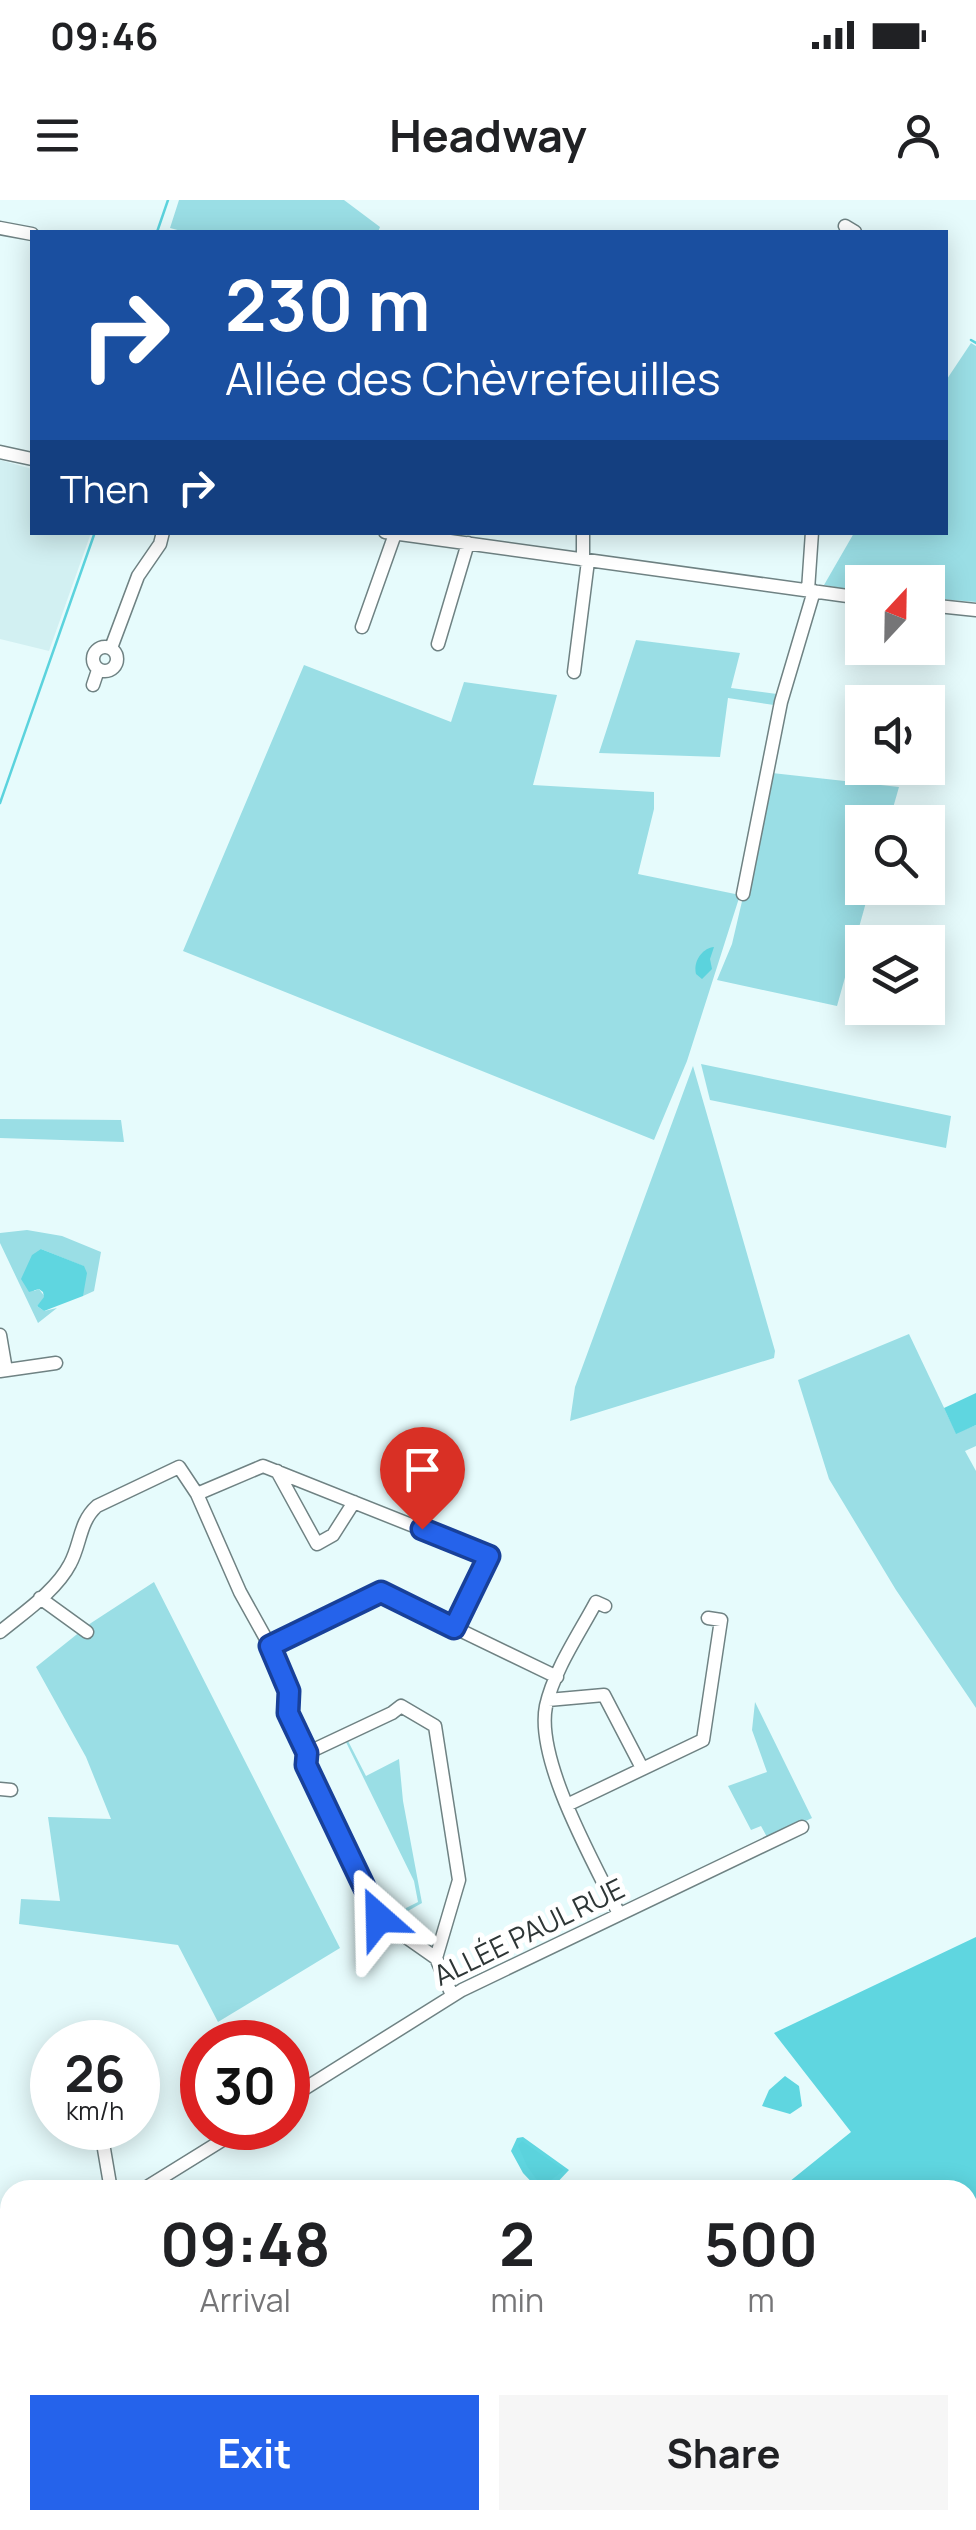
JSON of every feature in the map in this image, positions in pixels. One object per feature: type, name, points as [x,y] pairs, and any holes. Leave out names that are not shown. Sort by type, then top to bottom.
[{"type":"street","points":[[0,228],[30,234]]},
{"type":"street","points":[[0,452],[30,459]]},
{"type":"street","points":[[92,685],[98,670],[93,655],[100,648],[111,648],[138,576],[162,535]]},
{"type":"street","points":[[362,627],[395,535]]},
{"type":"street","points":[[404,535],[845,596]]},
{"type":"street","points":[[574,672],[585,561],[583,535]]},
{"type":"street","points":[[742,894],[781,702],[811,591],[812,535]]},
{"type":"street","points":[[438,644],[468,542]]},
{"type":"street","points":[[945,607],[976,610]]},
{"type":"street","points":[[0,1335],[3,1370],[56,1363]]},
{"type":"street","points":[[197,1494],[264,1466],[489,1556],[454,1628]]},
{"type":"street","points":[[0,1632],[70,1566],[88,1515],[179,1467],[197,1494],[240,1592],[270,1646],[289,1691],[288,1713],[307,1753],[306,1765],[379,1918],[436,1958],[452,1996]]},
{"type":"street","points":[[278,1470],[317,1544],[333,1535],[354,1502]]},
{"type":"street","points":[[270,1646],[381,1592],[557,1677]]},
{"type":"street","points":[[40,1598],[87,1632]]},
{"type":"street","points":[[605,1606],[596,1602],[557,1677],[545,1717],[556,1784],[620,1914]]},
{"type":"street","points":[[568,1805],[703,1740],[721,1620],[708,1618]]},
{"type":"street","points":[[548,1700],[604,1695],[642,1768]]},
{"type":"street","points":[[307,1753],[400,1706],[436,1726],[460,1880],[436,1958]]},
{"type":"street","name":"ALLÉE PAUL RUE","points":[[310,2085],[452,1996],[802,1827]]},
{"type":"street","points":[[104,2150],[109,2180]]},
{"type":"street","points":[[158,2180],[207,2150]]},
{"type":"shaded area","points":[[179,200],[344,200],[380,227],[379,230],[170,228]]},
{"type":"shaded area","points":[[971,343],[976,346],[976,602],[945,599],[945,565],[845,565],[845,589],[824,585],[853,535],[948,535],[948,378]]},
{"type":"shaded area","points":[[0,460],[30,468],[30,535],[90,535],[49,651],[0,639]]},
{"type":"shaded area","points":[[636,640],[740,653],[731,688],[777,694],[774,705],[728,698],[720,757],[599,753]]},
{"type":"shaded area","points":[[304,665],[451,722],[464,682],[557,695],[533,785],[654,792],[654,809],[638,874],[740,895],[687,1061],[654,1140],[183,951]]},
{"type":"shaded area","points":[[772,773],[845,781],[845,785],[899,787],[894,805],[845,805],[845,905],[865,905],[860,925],[845,925],[845,977],[837,1006],[717,980],[732,944]]},
{"type":"shaded area","points":[[714,947],[712,969],[702,979],[696,974],[697,960]]},
{"type":"shaded area","points":[[701,1064],[951,1116],[946,1148],[710,1100]]},
{"type":"shaded area","points":[[693,1066],[774,1358],[570,1421],[575,1387]]},
{"type":"shaded area","points":[[0,1119],[121,1120],[124,1142],[0,1138]]},
{"type":"shaded area","points":[[27,1230],[62,1236],[101,1252],[94,1291],[83,1296],[83,1266],[41,1249],[34,1291],[39,1289],[45,1297],[37,1306],[44,1311],[57,1308],[38,1323],[0,1243],[0,1233]]},
{"type":"shaded area","points":[[41,1249],[84,1266],[87,1273],[83,1296],[44,1311],[37,1306],[43,1292],[29,1292],[21,1279],[32,1255]]},
{"type":"shaded area","points":[[909,1334],[956,1433],[976,1425],[976,1446],[965,1451],[976,1471],[976,1708],[896,1590],[829,1479],[798,1380]]},
{"type":"shaded area","points":[[976,1393],[976,1425],[956,1434],[944,1408]]},
{"type":"shaded area","points":[[154,1582],[340,1948],[221,2020],[217,2020],[178,1945],[19,1924],[21,1899],[60,1901],[48,1817],[111,1819],[86,1757],[36,1667],[91,1623]]},
{"type":"shaded area","points":[[755,1702],[812,1818],[768,1839],[761,1826],[751,1830],[728,1786],[767,1772],[752,1730]]},
{"type":"shaded area","points":[[347,1739],[366,1776],[399,1759],[422,1903],[392,1920],[388,1917],[418,1902],[414,1881]]},
{"type":"shaded area","points":[[976,1937],[976,2180],[791,2180],[851,2132],[774,2033]]},
{"type":"shaded area","points":[[785,2076],[799,2086],[802,2106],[790,2114],[762,2106],[769,2090]]},
{"type":"shaded area","points":[[523,2137],[569,2170],[560,2180],[530,2180],[511,2151],[517,2138]]},
{"type":"shaded area","points":[[522,2141],[564,2170],[551,2180],[537,2180],[518,2145]]},
{"type":"waterway","points":[[158,230],[168,200]]},
{"type":"waterway","points":[[971,340],[976,343]]},
{"type":"waterway","points":[[0,803],[94,535]]},
{"type":"route","points":[[379,1918],[306,1765],[307,1753],[288,1713],[289,1691],[270,1646],[381,1592],[454,1628],[489,1556],[422,1529]]}]
